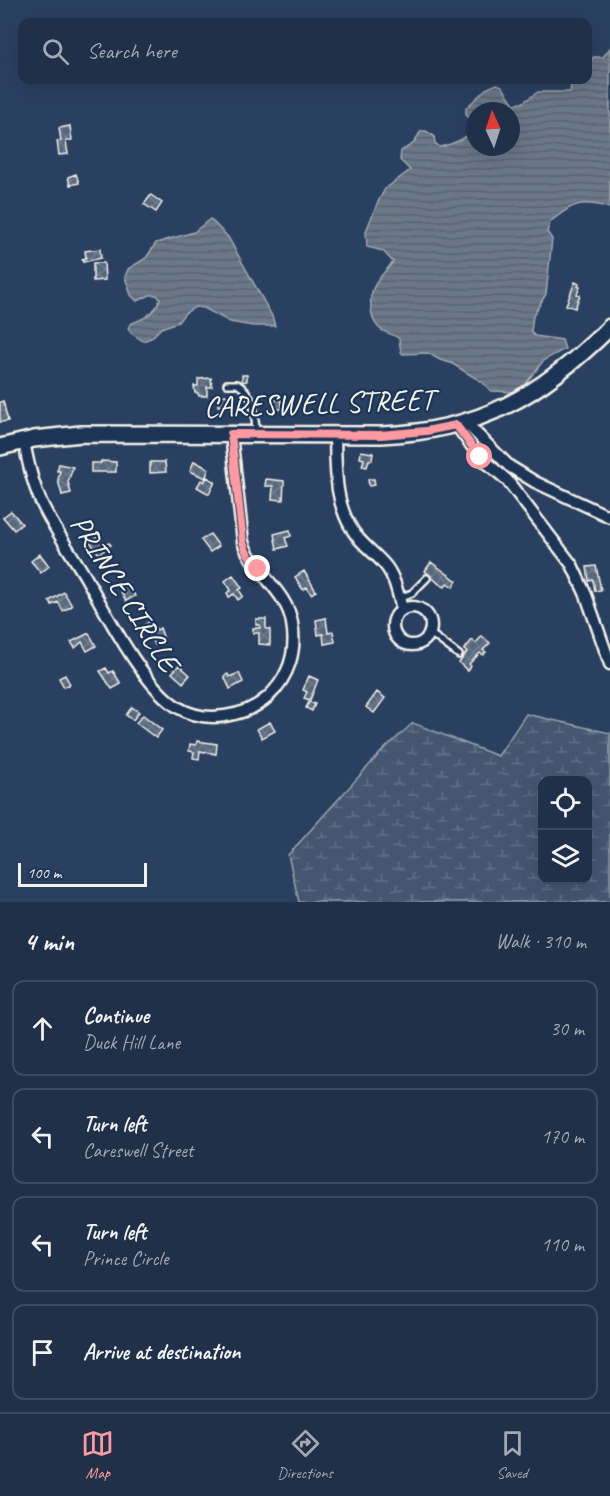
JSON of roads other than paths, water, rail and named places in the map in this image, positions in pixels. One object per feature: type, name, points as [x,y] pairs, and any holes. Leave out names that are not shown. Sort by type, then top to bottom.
[{"type":"main road","name":"CARESWELL STREET","points":[[0,447],[24,441],[81,434],[405,434],[460,424],[508,406],[536,390],[565,369],[610,327]]},
{"type":"street","points":[[460,424],[509,466],[535,482],[610,517]]},
{"type":"street","points":[[460,424],[480,457],[507,480],[572,565],[586,595],[610,664]]},
{"type":"street","name":"PRINCE CIRCLE","points":[[24,441],[29,472],[42,505],[144,672],[159,693],[177,707],[197,715],[208,716],[239,713],[264,700],[288,671],[293,645],[289,611],[251,558],[243,542],[231,434]]},
{"type":"street","points":[[335,435],[336,480],[342,508],[353,531],[387,567],[401,604],[392,628],[400,641],[414,645],[430,633],[431,623],[424,610],[401,604]]},
{"type":"lane","points":[[227,384],[237,384],[247,392],[255,414],[256,435]]},
{"type":"lane","points":[[401,604],[427,578]]},
{"type":"lane","points":[[430,633],[459,655]]}]
